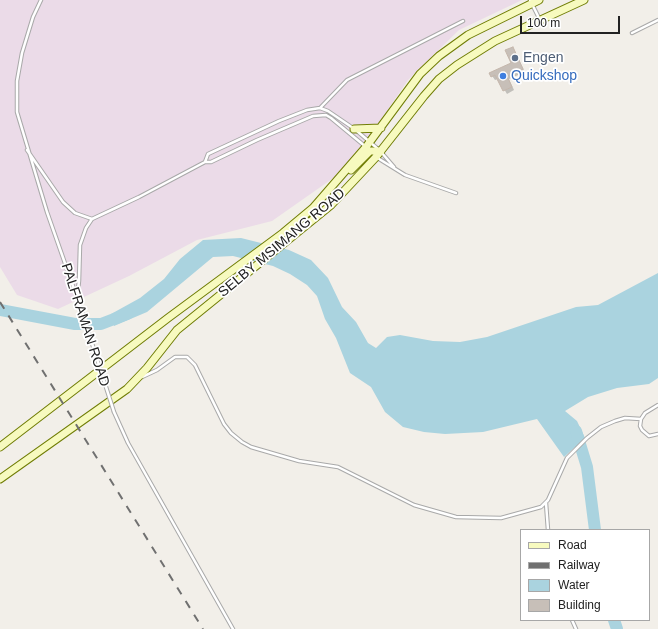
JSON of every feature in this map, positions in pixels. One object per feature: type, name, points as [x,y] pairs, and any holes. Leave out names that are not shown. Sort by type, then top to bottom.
[{"type":"main road","name":"SELBY MSIMANG ROAD","points":[[0,447],[168,318],[283,233],[312,208],[369,147],[420,74],[452,46],[481,28],[531,2],[540,0]]},
{"type":"main road","name":"SELBY MSIMANG ROAD","points":[[0,479],[121,393],[137,379],[177,330],[293,237],[345,193],[424,96],[440,79],[457,65],[496,41],[584,0]]},
{"type":"main road","points":[[354,129],[381,128]]},
{"type":"main road","points":[[369,147],[378,154]]},
{"type":"lane","name":"PALFRAMAN ROAD","points":[[41,0],[26,36],[16,81],[17,112],[26,149],[77,297],[114,412],[128,443],[233,629]]},
{"type":"lane","points":[[531,2],[541,20]]},
{"type":"lane","points":[[632,33],[658,20]]},
{"type":"lane","points":[[320,108],[347,80],[463,21]]},
{"type":"lane","points":[[204,162],[208,154],[242,138],[307,110],[320,108],[334,113],[354,129],[369,147]]},
{"type":"lane","points":[[77,297],[81,241],[86,228],[92,219],[139,197],[204,162],[212,162],[300,120],[319,115],[336,120],[369,147]]},
{"type":"lane","points":[[26,149],[63,202],[75,213],[92,219]]},
{"type":"lane","points":[[378,154],[405,176],[456,193]]},
{"type":"lane","points":[[378,154],[395,168]]},
{"type":"lane","points":[[137,379],[157,370],[175,357],[187,357],[195,365],[224,424],[231,433],[242,442],[293,459],[338,467],[424,509],[456,517],[493,518],[537,509],[546,503]]},
{"type":"lane","points":[[658,406],[651,408],[641,419],[640,426],[645,433],[653,436],[658,434]]},
{"type":"lane","points":[[548,529],[546,503],[562,466],[576,448],[601,427],[625,418],[641,419]]},
{"type":"shaded area","points":[[0,0],[522,0],[459,30],[408,80],[349,167],[272,221],[197,240],[129,276],[58,309],[17,295],[0,267]]},
{"type":"water","points":[[241,238],[289,250],[311,260],[328,278],[342,307],[356,322],[368,343],[376,348],[387,337],[400,335],[433,341],[460,342],[487,337],[576,307],[598,305],[658,273],[658,378],[649,384],[617,388],[588,397],[565,411],[577,421],[585,438],[564,457],[537,419],[483,432],[445,434],[424,432],[403,427],[385,412],[371,387],[350,373],[336,338],[325,319],[317,296],[307,285],[290,274],[273,266],[233,256],[213,257],[147,312],[114,326],[111,314],[140,298],[164,279],[180,259],[203,240]]},
{"type":"building","points":[[513,47],[523,69],[507,76],[512,87],[503,91],[495,75],[491,77],[489,73],[511,63],[505,50]]},
{"type":"waterway","points":[[0,310],[75,324],[101,324],[127,314]]},
{"type":"waterway","points":[[576,431],[587,467],[595,529]]},
{"type":"waterway","points":[[614,621],[617,629]]},
{"type":"railway","points":[[0,302],[203,629]]},
{"type":"place","name":"Engen","points":[[515,58]]},
{"type":"place","name":"Quickshop","points":[[503,76]]}]
